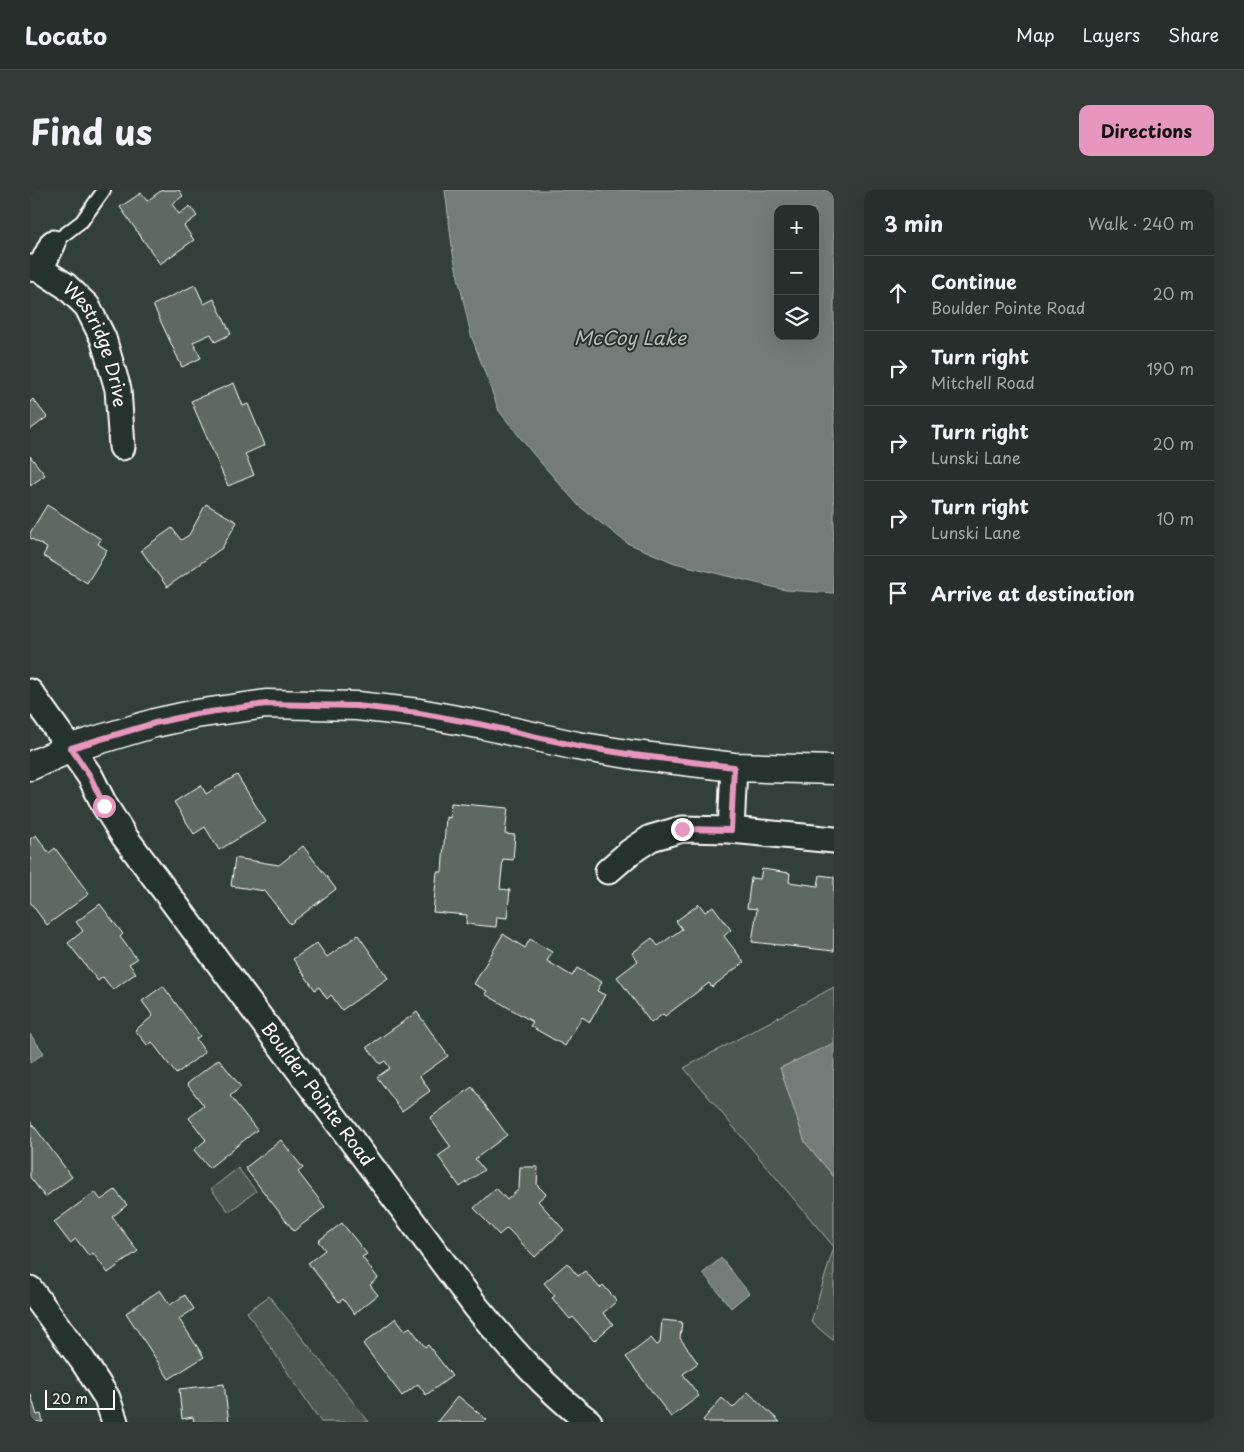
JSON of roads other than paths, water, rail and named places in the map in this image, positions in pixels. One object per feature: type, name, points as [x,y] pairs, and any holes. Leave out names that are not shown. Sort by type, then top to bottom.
[{"type":"main road","points":[[30,766],[71,748],[155,723],[266,704],[357,706],[419,713],[484,725],[577,746],[634,755],[734,767],[834,770]]},
{"type":"street","points":[[35,268],[53,243]]},
{"type":"street","name":"Westridge Drive","points":[[35,268],[66,286],[86,306],[103,338],[118,389],[122,447]]},
{"type":"street","name":"Boulder Pointe Road","points":[[30,692],[90,776],[104,806],[124,836],[477,1308],[521,1360],[570,1407],[589,1422]]},
{"type":"street","points":[[731,830],[734,767]]},
{"type":"street","points":[[608,871],[630,852],[651,838],[682,829],[731,830],[834,840]]},
{"type":"street","points":[[30,1290],[83,1361],[107,1398],[115,1422]]},
{"type":"lane","points":[[53,243],[82,221],[104,190]]},
{"type":"water","name":"McCoy Lake","points":[[445,190],[834,190],[834,593],[785,590],[675,563],[627,543],[579,506],[534,455],[499,411],[471,335],[453,254]]},
{"type":"water","points":[[30,1034],[44,1053],[30,1063]]},
{"type":"water","points":[[834,1043],[834,1177],[805,1142],[780,1068]]},
{"type":"water","points":[[721,1258],[749,1293],[731,1308],[703,1273]]}]
